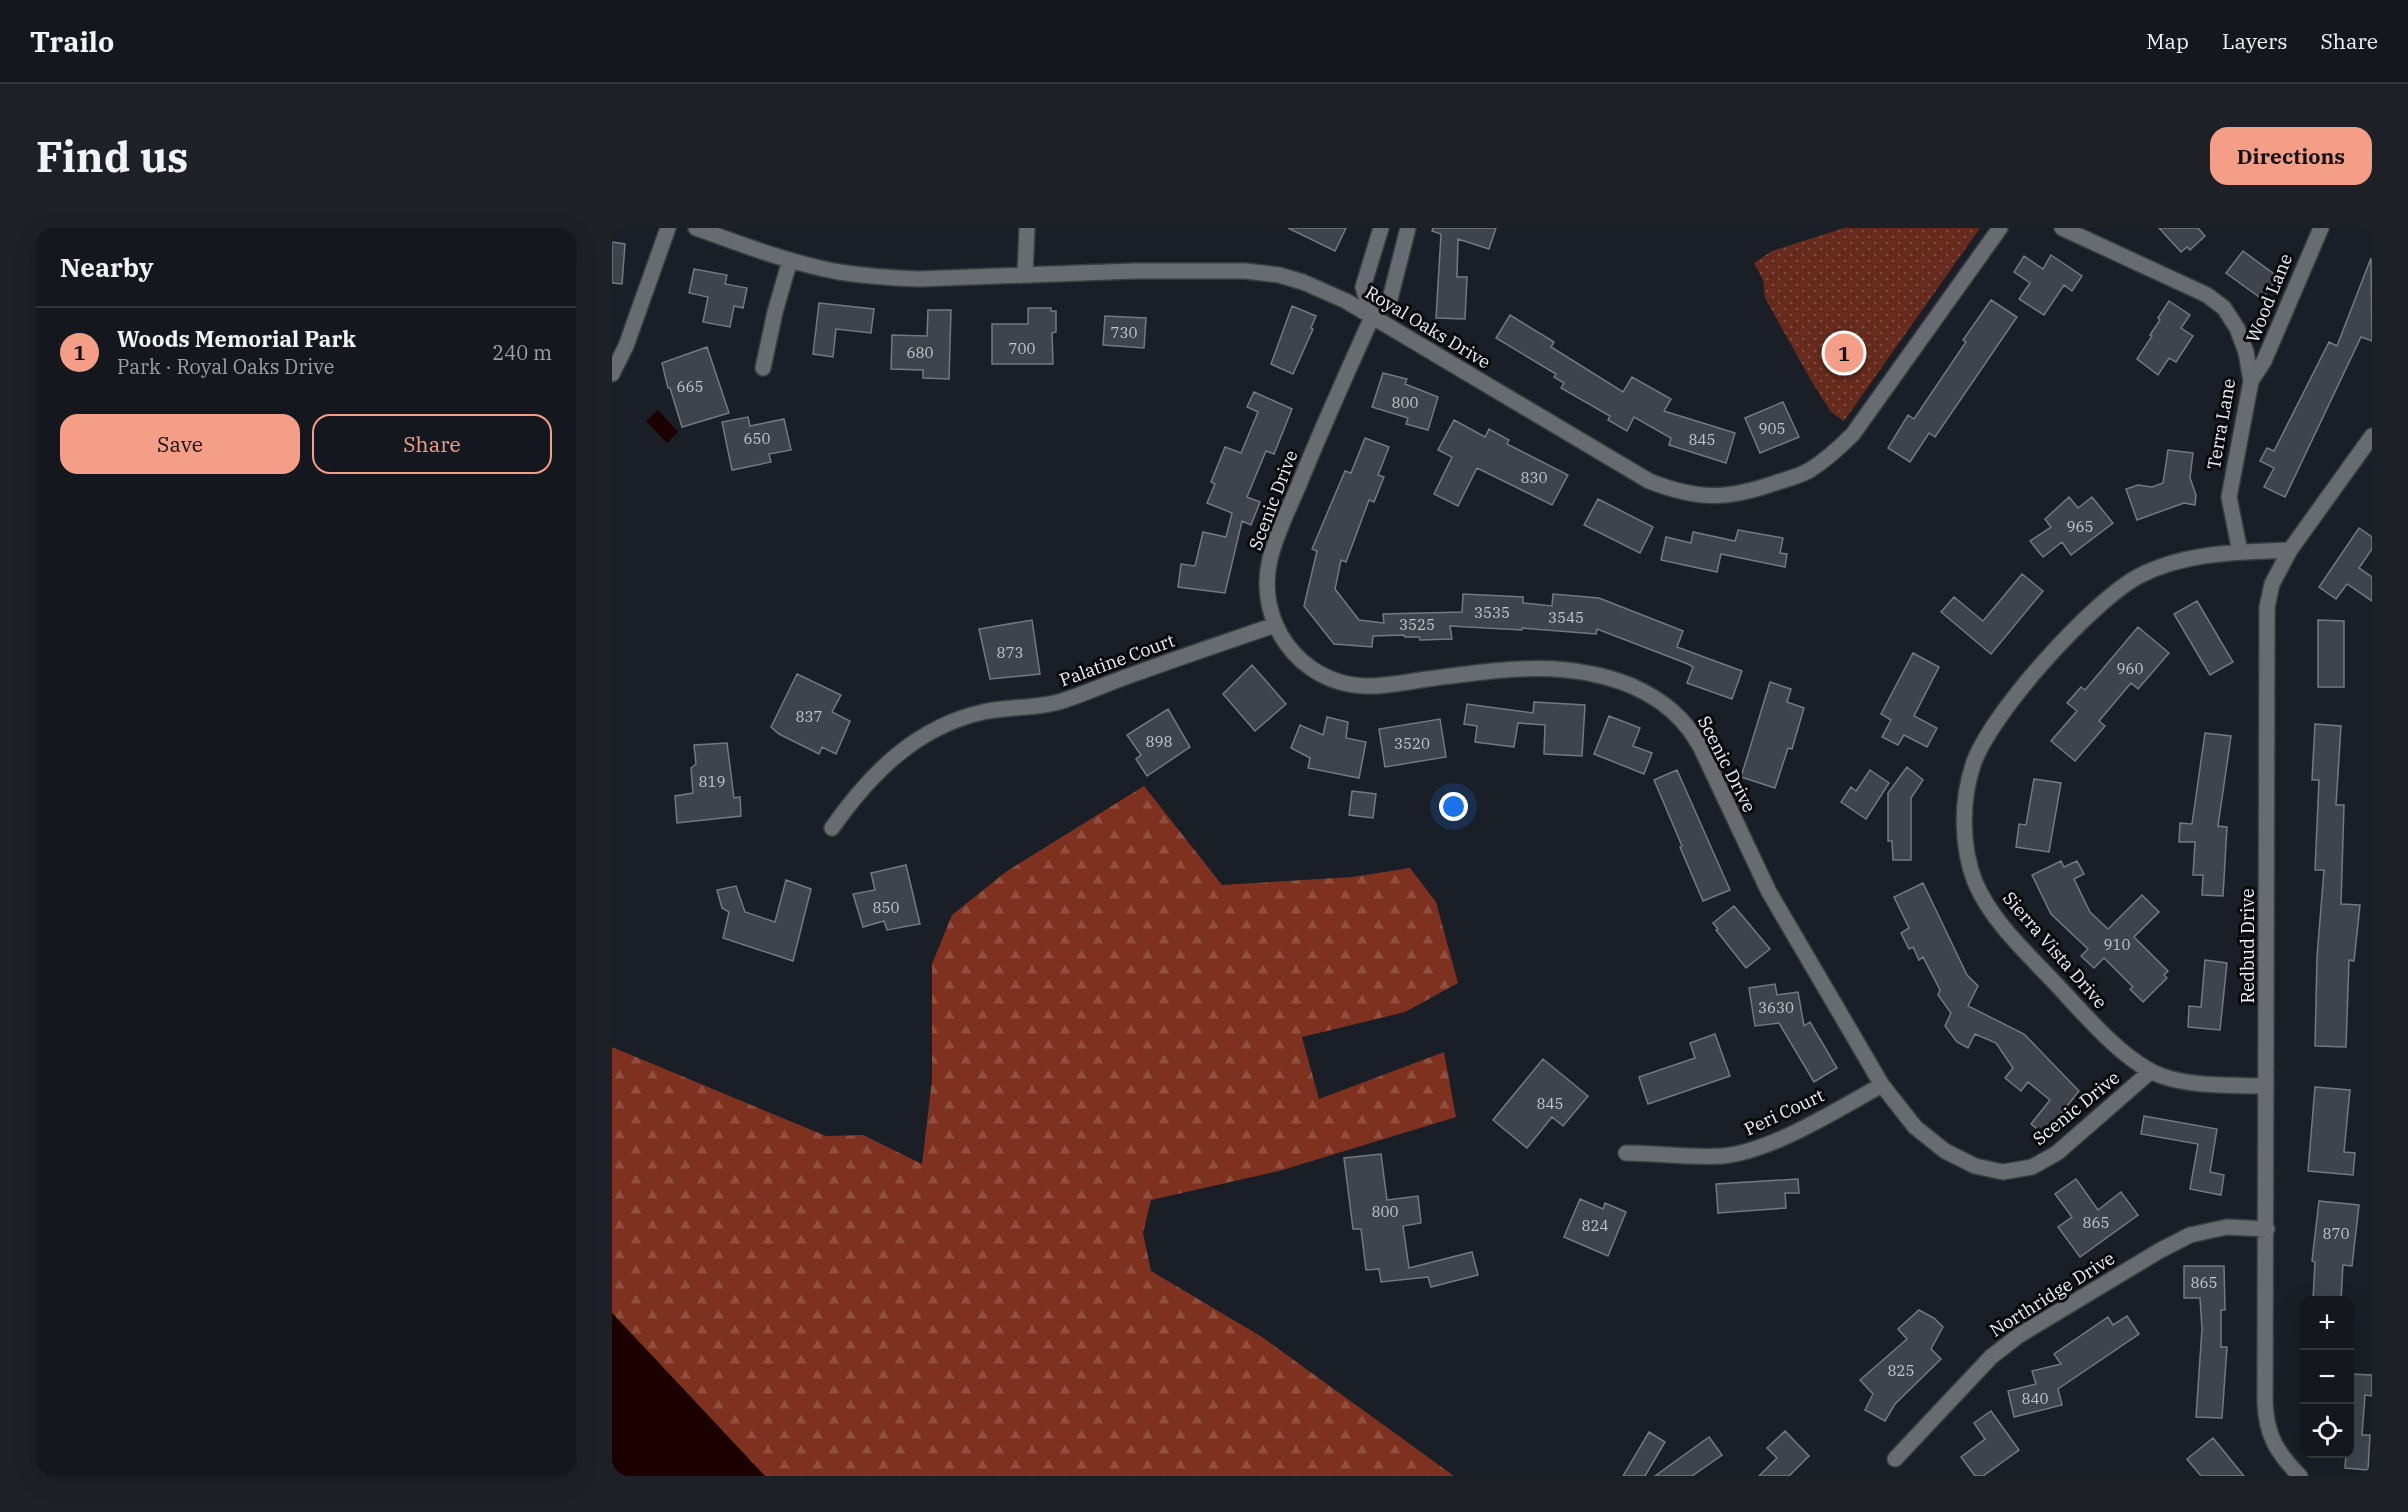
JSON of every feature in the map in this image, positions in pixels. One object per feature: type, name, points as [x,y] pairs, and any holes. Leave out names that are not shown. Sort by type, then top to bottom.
[{"type":"street","points":[[612,374],[626,346],[668,228]]},
{"type":"street","name":"Royal Oaks Drive","points":[[696,228],[790,260],[838,272],[918,279],[1200,270],[1279,275],[1322,289],[1649,481],[1682,493],[1717,496],[1750,493],[1808,471],[1824,461],[1853,434],[2000,228]]},
{"type":"street","points":[[1025,274],[1027,228]]},
{"type":"street","points":[[1372,317],[1363,287],[1381,228]]},
{"type":"street","name":"Scenic Drive","points":[[1408,228],[1390,299],[1372,317],[1274,545],[1267,585],[1270,612],[1288,648],[1309,668],[1322,675],[1353,685],[1378,686],[1504,669],[1571,669],[1596,674],[1640,690],[1680,717],[1692,730],[1769,892],[1882,1085],[1915,1127],[1945,1151],[1975,1166],[2004,1172],[2032,1167],[2056,1153],[2151,1071]]},
{"type":"street","name":"Terra Lane","points":[[2062,228],[2207,295],[2224,308],[2237,328],[2246,352],[2251,381],[2229,496],[2240,552]]},
{"type":"street","name":"Wood Lane","points":[[2251,381],[2264,361],[2321,228]]},
{"type":"street","points":[[763,368],[775,312],[790,260]]},
{"type":"street","name":"Redbud Drive","points":[[2300,1476],[2278,1450],[2271,1438],[2266,1421],[2267,607],[2272,584],[2290,550],[2372,436]]},
{"type":"street","name":"Sierra Vista Drive","points":[[2266,1086],[2208,1083],[2164,1077],[2151,1071],[2107,1039],[2019,944],[1994,914],[1975,881],[1965,841],[1966,792],[1978,751],[2006,708],[2059,644],[2120,588],[2139,576],[2174,563],[2223,552],[2290,550]]},
{"type":"street","name":"Palatine Court","points":[[832,828],[886,762],[933,730],[985,711],[1062,701],[1275,625]]},
{"type":"street","name":"Peri Court","points":[[1626,1153],[1722,1156],[1756,1149],[1829,1114],[1882,1085]]},
{"type":"street","name":"Northridge Drive","points":[[1895,1459],[1991,1357],[2028,1330],[2159,1251],[2190,1235],[2227,1227],[2267,1229]]},
{"type":"green space","points":[[1144,786],[1222,885],[1352,877],[1410,868],[1436,902],[1458,983],[1405,1012],[1302,1037],[1319,1099],[1444,1052],[1456,1117],[1279,1171],[1151,1200],[1143,1233],[1151,1271],[1262,1337],[1454,1476],[765,1476],[612,1313],[612,1047],[826,1136],[863,1135],[922,1164],[932,1080],[932,964],[952,915],[1007,871]]},
{"type":"shaded area","points":[[1844,228],[1980,228],[1844,421],[1831,412],[1812,382],[1765,298],[1763,280],[1754,263],[1772,251]]},
{"type":"shaded area","points":[[658,410],[678,432],[667,443],[646,421]]},
{"type":"shaded area","points":[[612,1313],[765,1476],[612,1476]]},
{"type":"building","points":[[1288,228],[1346,228],[1335,251]]},
{"type":"building","points":[[1433,228],[1496,228],[1489,249],[1458,239],[1457,277],[1467,277],[1465,319],[1436,318],[1441,234],[1432,231]]},
{"type":"building","points":[[2159,228],[2198,228],[2205,236],[2190,250],[2187,247],[2181,252]]},
{"type":"building","points":[[612,242],[625,244],[622,284],[612,283]]},
{"type":"building","points":[[2243,251],[2278,277],[2262,299],[2226,273]]},
{"type":"building","points":[[2051,255],[2082,276],[2072,291],[2064,285],[2044,315],[2019,299],[2030,283],[2014,272],[2024,256],[2043,269]]},
{"type":"building","points":[[2371,258],[2372,341],[2361,337],[2285,497],[2264,487],[2274,468],[2260,461],[2267,448],[2274,451],[2329,342],[2337,346]]},
{"type":"building","points":[[694,269],[727,275],[725,284],[747,288],[743,308],[734,306],[730,327],[703,322],[708,297],[689,293]]},
{"type":"building","points":[[1991,300],[2017,317],[1935,437],[1929,433],[1910,462],[1888,448],[1908,415],[1914,419],[1966,342],[1963,340]]},
{"type":"building","points":[[2169,301],[2190,315],[2181,328],[2193,336],[2176,362],[2169,358],[2158,375],[2137,359],[2152,336],[2150,335],[2160,320],[2158,318]]},
{"type":"building","points":[[819,303],[874,309],[871,333],[836,329],[833,357],[813,354]]},
{"type":"building","points":[[1292,306],[1316,316],[1311,328],[1313,329],[1293,374],[1271,364]]},
{"type":"building","points":[[1028,308],[1051,308],[1051,311],[1056,311],[1056,332],[1052,333],[1053,364],[992,364],[992,324],[1028,324]]},
{"type":"building","points":[[928,310],[951,310],[949,379],[923,378],[923,370],[891,369],[892,335],[927,336]]},
{"type":"building","points":[[1510,315],[1554,342],[1551,347],[1623,392],[1632,377],[1671,399],[1664,411],[1735,433],[1726,463],[1669,445],[1671,438],[1634,417],[1627,431],[1608,420],[1610,416],[1561,388],[1564,383],[1554,377],[1556,374],[1496,338]]},
{"type":"building","points":[[1105,316],[1146,318],[1144,348],[1103,345]]},
{"type":"building","points":[[707,347],[729,413],[682,427],[662,363]]},
{"type":"building","points":[[1383,373],[1407,379],[1405,384],[1438,397],[1428,430],[1406,424],[1408,418],[1372,407]]},
{"type":"building","points":[[1254,392],[1292,409],[1274,454],[1266,451],[1247,497],[1260,502],[1251,525],[1242,521],[1225,593],[1178,587],[1181,564],[1195,566],[1203,532],[1226,537],[1232,513],[1207,503],[1215,484],[1211,482],[1225,447],[1241,453],[1258,412],[1247,407]]},
{"type":"building","points":[[1783,402],[1799,437],[1760,453],[1745,418]]},
{"type":"building","points":[[748,417],[750,426],[784,419],[791,450],[769,454],[771,462],[732,470],[722,422]]},
{"type":"building","points":[[1454,420],[1485,437],[1489,429],[1509,440],[1507,444],[1568,475],[1552,505],[1477,468],[1458,506],[1434,494],[1452,457],[1438,450]]},
{"type":"building","points":[[1365,438],[1389,447],[1378,475],[1384,477],[1374,502],[1369,500],[1346,562],[1341,560],[1335,589],[1359,620],[1384,623],[1383,614],[1462,612],[1463,594],[1523,597],[1523,603],[1552,606],[1553,594],[1599,598],[1683,631],[1677,647],[1742,671],[1732,699],[1687,683],[1693,667],[1688,664],[1597,629],[1596,634],[1522,628],[1522,630],[1450,626],[1452,639],[1420,640],[1419,637],[1405,637],[1404,635],[1373,636],[1372,647],[1334,644],[1304,606],[1317,551],[1312,549],[1345,471],[1351,473]]},
{"type":"building","points":[[2168,450],[2193,453],[2190,478],[2196,495],[2195,505],[2184,503],[2137,520],[2126,489],[2138,485],[2152,487],[2163,483]]},
{"type":"building","points":[[2069,497],[2078,508],[2092,497],[2113,523],[2071,555],[2062,542],[2043,557],[2030,541],[2051,527],[2045,519]]},
{"type":"building","points":[[1598,499],[1653,527],[1640,553],[1584,525]]},
{"type":"building","points":[[2359,528],[2372,537],[2372,549],[2359,568],[2372,577],[2372,601],[2347,584],[2336,599],[2319,587]]},
{"type":"building","points":[[1738,530],[1783,538],[1780,553],[1787,554],[1785,567],[1721,554],[1717,572],[1661,560],[1666,537],[1691,543],[1693,532],[1735,541]]},
{"type":"building","points":[[2022,574],[2043,591],[1991,654],[1941,612],[1954,597],[1983,621]]},
{"type":"building","points":[[2197,601],[2233,662],[2210,675],[2174,614]]},
{"type":"building","points":[[1032,620],[1040,674],[990,679],[979,629]]},
{"type":"building","points":[[2318,620],[2344,621],[2344,687],[2318,687]]},
{"type":"building","points":[[2138,627],[2169,653],[2138,689],[2131,683],[2099,721],[2105,726],[2075,761],[2051,741],[2077,711],[2067,703],[2081,687],[2085,690]]},
{"type":"building","points":[[1913,653],[1939,667],[1914,716],[1937,728],[1927,747],[1904,735],[1898,745],[1882,737],[1891,720],[1881,714]]},
{"type":"building","points":[[1252,665],[1286,704],[1255,731],[1223,694]]},
{"type":"building","points":[[797,674],[841,695],[832,712],[850,721],[836,754],[822,747],[819,754],[779,734],[771,727]]},
{"type":"building","points":[[1770,682],[1791,689],[1787,702],[1804,708],[1792,749],[1788,748],[1775,788],[1741,777]]},
{"type":"building","points":[[1534,702],[1585,705],[1582,756],[1544,754],[1545,725],[1518,723],[1514,747],[1475,742],[1477,726],[1464,724],[1467,704],[1533,713]]},
{"type":"building","points":[[1168,709],[1190,747],[1147,776],[1136,759],[1141,755],[1127,735]]},
{"type":"building","points":[[1609,716],[1640,728],[1633,746],[1652,753],[1644,774],[1594,754]]},
{"type":"building","points":[[1327,717],[1348,722],[1346,738],[1366,742],[1359,778],[1308,768],[1310,758],[1291,748],[1300,725],[1323,735]]},
{"type":"building","points":[[1440,719],[1446,757],[1385,767],[1379,729]]},
{"type":"building","points":[[2315,724],[2341,726],[2336,805],[2344,805],[2341,904],[2360,905],[2354,961],[2349,960],[2346,1047],[2315,1046],[2317,957],[2324,870],[2315,870],[2319,780],[2312,780]]},
{"type":"building","points":[[2205,733],[2231,736],[2218,826],[2227,827],[2223,896],[2202,895],[2203,875],[2193,875],[2195,842],[2179,842],[2180,823],[2192,824]]},
{"type":"building","points":[[727,743],[734,798],[740,797],[741,816],[677,823],[675,796],[693,793],[691,768],[696,764],[694,745]]},
{"type":"building","points":[[1907,767],[1923,780],[1911,798],[1911,860],[1893,860],[1892,841],[1888,841],[1888,793]]},
{"type":"building","points":[[1677,770],[1730,890],[1703,901],[1654,780]]},
{"type":"building","points":[[1870,770],[1889,783],[1866,819],[1841,802],[1851,787],[1856,791]]},
{"type":"building","points":[[2034,779],[2061,783],[2049,852],[2016,847],[2019,824],[2026,825]]},
{"type":"building","points":[[1352,791],[1376,794],[1373,818],[1349,815]]},
{"type":"building","points":[[2061,861],[2064,867],[2077,861],[2084,874],[2074,879],[2090,912],[2108,929],[2142,895],[2159,912],[2134,937],[2168,971],[2164,975],[2167,978],[2143,1002],[2130,989],[2133,987],[2104,958],[2094,968],[2081,956],[2088,949],[2051,914],[2032,875]]},
{"type":"building","points":[[906,865],[920,924],[887,930],[884,921],[863,927],[853,894],[875,890],[871,873]]},
{"type":"building","points":[[786,880],[811,889],[793,961],[723,938],[729,912],[722,908],[717,890],[736,886],[745,912],[775,922]]},
{"type":"building","points":[[1923,883],[1967,975],[1978,986],[1968,1006],[2024,1034],[2079,1091],[2044,1135],[2031,1124],[2050,1100],[2028,1082],[2021,1091],[2005,1078],[2013,1068],[1996,1043],[1975,1034],[1968,1048],[1957,1042],[1945,1026],[1951,1013],[1938,995],[1940,990],[1923,957],[1919,960],[1913,947],[1909,949],[1901,933],[1909,928],[1894,897]]},
{"type":"building","points":[[1734,906],[1770,949],[1746,968],[1713,923]]},
{"type":"building","points":[[2205,960],[2227,963],[2220,1030],[2188,1027],[2189,1006],[2201,1007]]},
{"type":"building","points":[[1775,984],[1777,995],[1798,992],[1804,1026],[1810,1022],[1837,1068],[1814,1082],[1779,1023],[1755,1026],[1749,988]]},
{"type":"building","points":[[1715,1034],[1730,1076],[1648,1104],[1639,1077],[1695,1058],[1690,1043]]},
{"type":"building","points":[[1543,1059],[1588,1096],[1563,1126],[1552,1117],[1527,1148],[1493,1120]]},
{"type":"building","points":[[2315,1087],[2350,1090],[2344,1152],[2355,1153],[2353,1175],[2308,1171]]},
{"type":"building","points":[[2144,1116],[2217,1129],[2210,1172],[2224,1175],[2221,1195],[2190,1189],[2198,1144],[2141,1134]]},
{"type":"building","points":[[1381,1154],[1387,1200],[1418,1196],[1421,1223],[1403,1226],[1409,1268],[1472,1252],[1478,1275],[1431,1287],[1428,1277],[1381,1282],[1379,1269],[1366,1270],[1361,1229],[1353,1229],[1344,1158]]},
{"type":"building","points":[[1798,1179],[1799,1193],[1785,1193],[1786,1208],[1718,1213],[1716,1184]]},
{"type":"building","points":[[2076,1179],[2098,1210],[2121,1192],[2138,1215],[2080,1257],[2058,1227],[2072,1217],[2055,1194]]},
{"type":"building","points":[[1580,1199],[1603,1209],[1605,1203],[1626,1212],[1608,1256],[1564,1237]]},
{"type":"building","points":[[2319,1201],[2359,1205],[2352,1266],[2343,1265],[2341,1296],[2313,1296],[2315,1262],[2312,1261]]},
{"type":"building","points":[[2184,1266],[2224,1266],[2225,1310],[2221,1310],[2221,1347],[2227,1347],[2222,1418],[2196,1417],[2202,1329],[2200,1298],[2184,1298]]},
{"type":"building","points":[[1919,1310],[1934,1318],[1943,1327],[1931,1349],[1941,1359],[1895,1404],[1885,1421],[1865,1410],[1873,1394],[1860,1380],[1907,1339],[1898,1329]]},
{"type":"building","points":[[2127,1316],[2139,1334],[2058,1389],[2062,1405],[2014,1417],[2008,1391],[2036,1384],[2032,1371],[2061,1364],[2054,1354],[2108,1317],[2113,1325]]},
{"type":"building","points":[[2354,1374],[2372,1375],[2372,1396],[2365,1395],[2362,1435],[2370,1435],[2368,1470],[2345,1468],[2346,1458],[2354,1458]]},
{"type":"building","points":[[1991,1411],[2019,1450],[1983,1476],[1975,1476],[1961,1457],[1985,1439],[1974,1423]]},
{"type":"building","points":[[1785,1431],[1809,1456],[1789,1476],[1759,1476],[1777,1458],[1767,1448]]},
{"type":"building","points":[[1649,1432],[1665,1442],[1645,1476],[1623,1476]]},
{"type":"building","points":[[1709,1437],[1722,1455],[1692,1476],[1655,1476]]},
{"type":"building","points":[[2213,1438],[2244,1476],[2201,1476],[2187,1459]]},
{"type":"place","name":"Woods Memorial Park","points":[[1844,353]]}]
